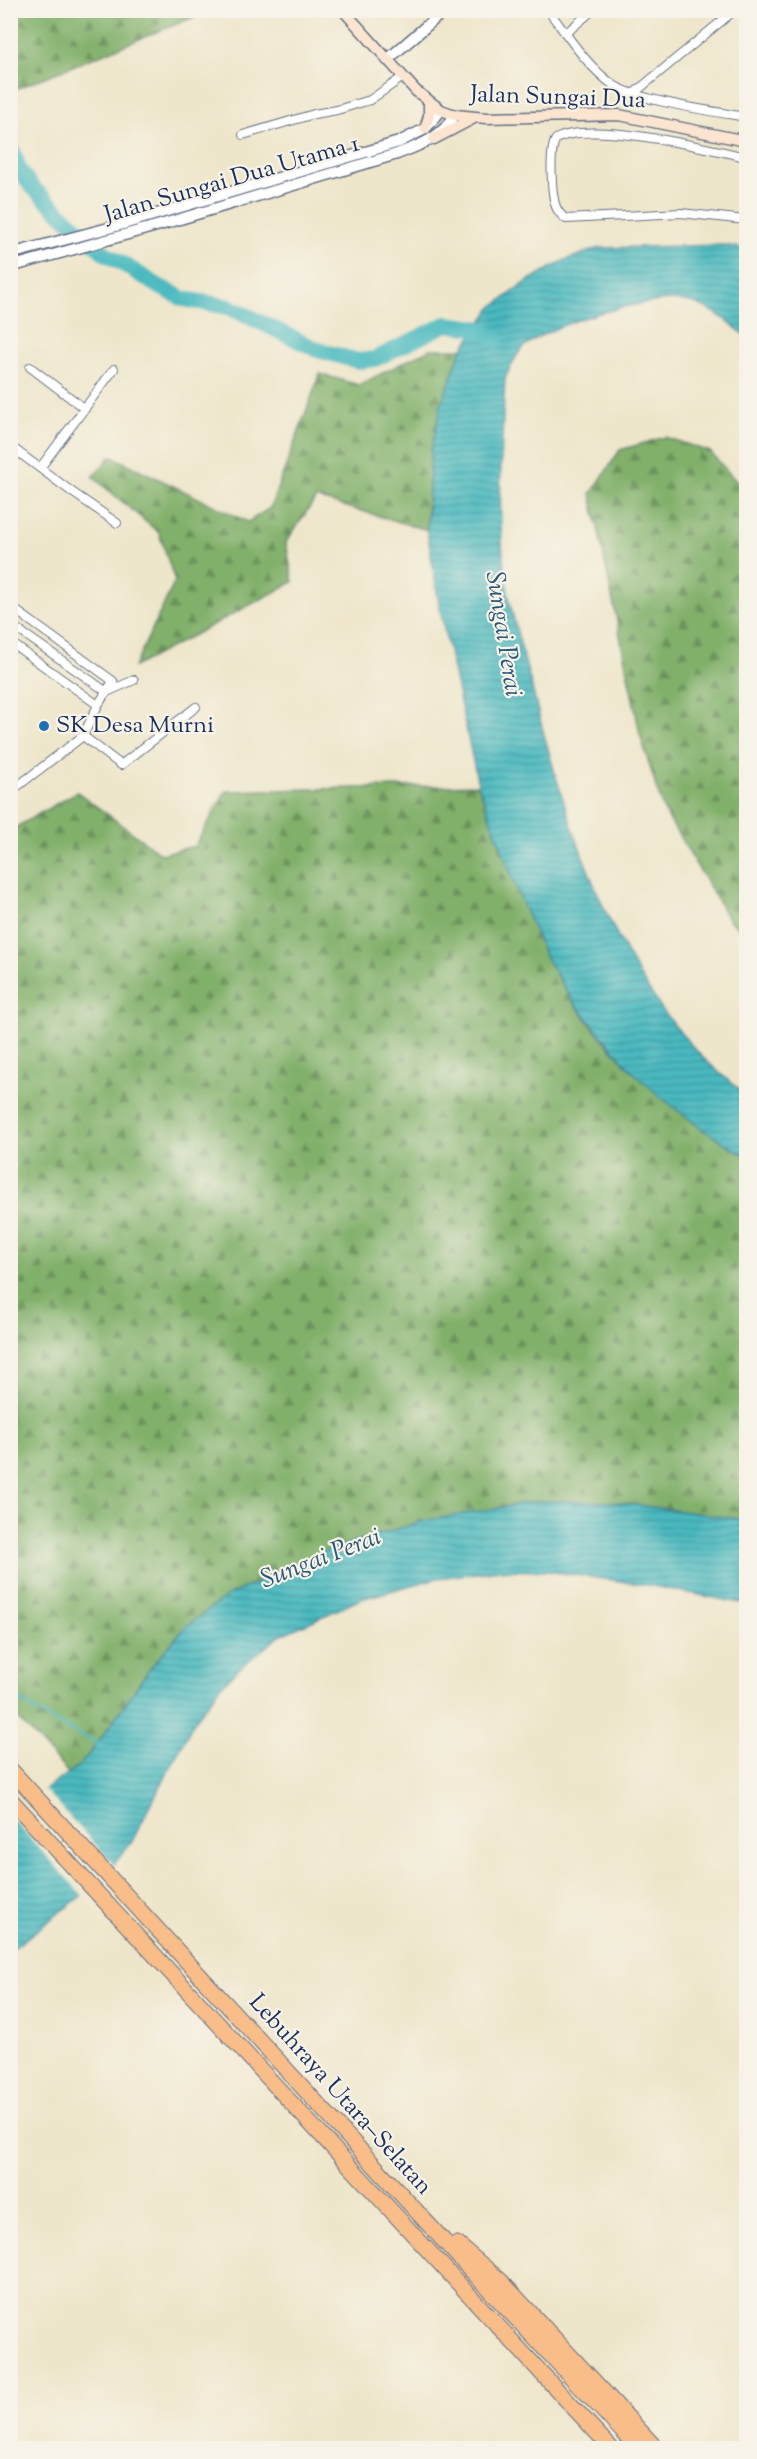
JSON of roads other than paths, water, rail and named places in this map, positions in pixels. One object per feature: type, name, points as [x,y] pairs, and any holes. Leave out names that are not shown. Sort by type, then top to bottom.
[{"type":"highway","name":"Lebuhraya Utara–Selatan","points":[[10,1769],[638,2448]]},
{"type":"highway","name":"Lebuhraya Utara–Selatan","points":[[10,1799],[611,2448]]},
{"type":"highway","points":[[409,2203],[501,2282],[656,2448]]},
{"type":"main road","name":"Jalan Sungai Dua","points":[[343,10],[387,60],[429,102],[455,116],[474,118],[619,115],[747,141]]},
{"type":"main road","points":[[424,129],[429,116],[429,102]]},
{"type":"main road","points":[[434,139],[474,118]]},
{"type":"street","points":[[387,60],[445,10]]},
{"type":"street","points":[[548,10],[603,77],[614,86],[633,94],[747,117]]},
{"type":"street","points":[[566,33],[593,10]]},
{"type":"street","points":[[633,94],[735,10]]},
{"type":"street","points":[[243,135],[370,100],[403,77]]},
{"type":"street","name":"Jalan Sungai Dua Utama 1","points":[[10,267],[49,257],[122,229],[399,141],[424,129],[441,110]]},
{"type":"street","name":"Jalan Sungai Dua Utama 1","points":[[10,254],[122,229],[160,225],[397,154],[434,139],[448,127],[455,116]]},
{"type":"street","points":[[747,157],[638,136],[606,133],[567,134],[556,139],[552,147],[554,198],[558,212],[566,219],[681,213],[747,220]]},
{"type":"street","points":[[30,367],[85,409]]},
{"type":"street","points":[[40,468],[114,369]]},
{"type":"street","points":[[10,446],[117,523]]},
{"type":"street","points":[[10,606],[110,677],[113,683],[98,705],[83,736],[10,792]]},
{"type":"street","points":[[10,624],[107,692]]},
{"type":"street","points":[[10,642],[98,705]]},
{"type":"street","points":[[107,692],[134,680]]},
{"type":"street","points":[[83,736],[121,765],[196,707]]},
{"type":"water","name":"Sungai Perai","points":[[725,245],[746,249],[746,336],[706,308],[691,302],[674,300],[630,306],[580,319],[557,328],[521,350],[505,379],[501,518],[506,580],[515,625],[545,739],[581,853],[632,963],[665,1012],[702,1057],[746,1094],[746,1156],[702,1129],[657,1094],[630,1069],[575,1004],[546,958],[516,888],[478,784],[440,610],[427,530],[431,450],[441,405],[462,349],[492,307],[531,279],[565,260],[599,248]]},
{"type":"water","name":"Sungai Perai","points":[[538,1501],[614,1502],[746,1520],[746,1604],[647,1585],[547,1571],[500,1570],[438,1578],[361,1599],[281,1635],[220,1687],[195,1720],[131,1843],[109,1870],[80,1897],[11,1950],[10,1814],[80,1765],[148,1671],[186,1626],[231,1594],[331,1549],[424,1521]]},
{"type":"waterway","points":[[10,142],[19,169],[31,186],[71,223],[105,253],[184,299],[229,307],[318,350],[358,361],[375,359],[446,324],[476,328],[496,338]]},
{"type":"waterway","points":[[10,1691],[41,1714],[101,1745]]},
{"type":"place","name":"SK Desa Murni","points":[[44,726]]}]
